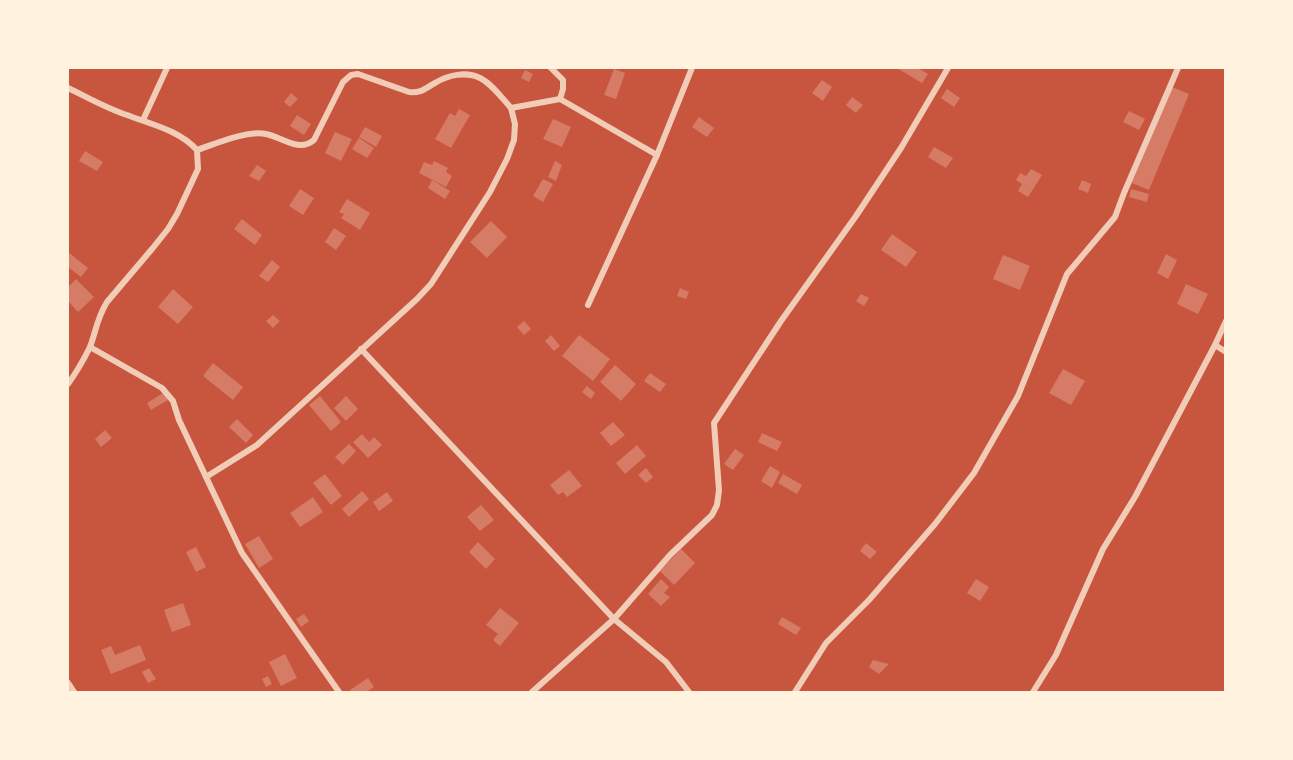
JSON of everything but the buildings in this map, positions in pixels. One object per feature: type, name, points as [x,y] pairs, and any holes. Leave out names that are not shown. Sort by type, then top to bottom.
[{"type":"street","points":[[143,120],[167,68]]},
{"type":"street","points":[[551,68],[563,80],[560,99]]},
{"type":"street","points":[[588,305],[657,155],[692,68]]},
{"type":"street","points":[[532,693],[614,619],[670,555],[712,515],[717,505],[719,490],[714,423],[781,321],[856,216],[948,68]]},
{"type":"street","points":[[795,693],[826,643],[869,600],[936,524],[974,473],[1018,396],[1067,274],[1115,217],[1178,68]]},
{"type":"street","points":[[197,150],[240,136],[265,133],[301,146],[309,145],[314,140],[343,82],[351,75],[358,74],[417,93],[448,76],[459,74],[478,77],[511,108],[515,124],[514,140],[490,192],[431,284],[257,445],[206,477]]},
{"type":"street","points":[[68,88],[104,106],[143,120],[186,140],[197,150],[198,169],[177,214],[163,236],[106,302],[100,313],[90,346],[68,384]]},
{"type":"street","points":[[511,108],[560,99],[657,155]]},
{"type":"street","points":[[1033,693],[1056,655],[1102,549],[1135,497],[1226,321]]},
{"type":"street","points":[[1215,345],[1226,352]]},
{"type":"street","points":[[90,346],[162,388],[173,401],[179,420],[242,553],[339,693]]},
{"type":"street","points":[[361,349],[614,619],[666,662],[689,693]]},
{"type":"street","points":[[68,683],[74,693]]}]
